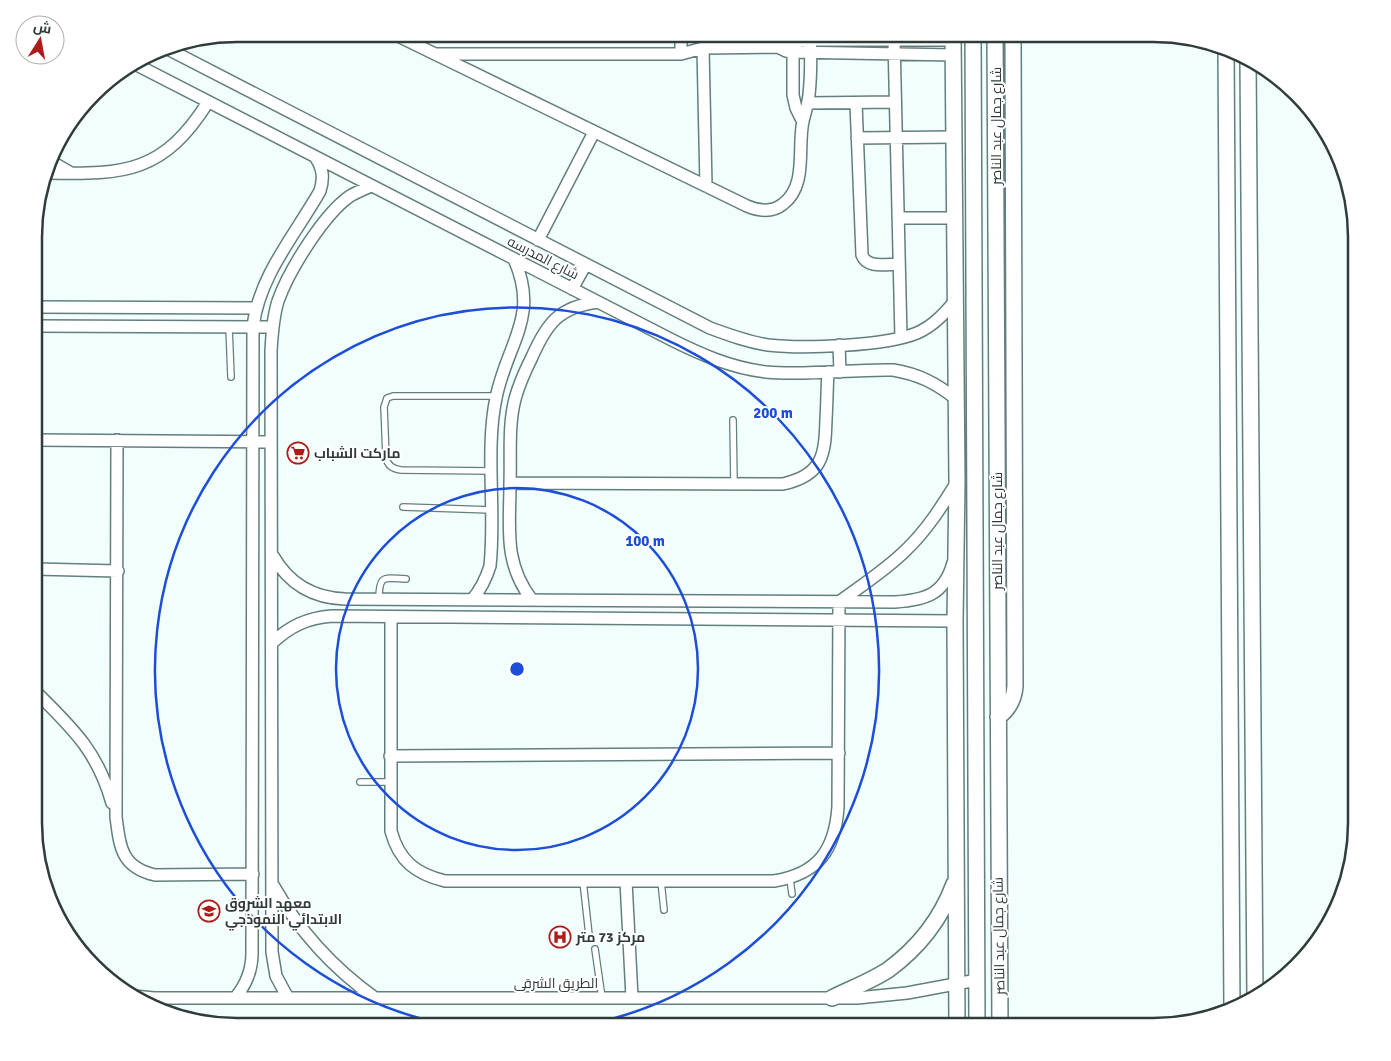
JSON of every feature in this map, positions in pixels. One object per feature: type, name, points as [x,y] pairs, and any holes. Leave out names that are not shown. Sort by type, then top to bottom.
[{"type":"main road","name":"شارع جمال عبد الناصر","points":[[973,42],[977,1018]]},
{"type":"main road","name":"شارع جمال عبد الناصر","points":[[995,42],[1000,1018]]},
{"type":"main road","points":[[998,717],[1011,704],[1015,686],[1014,42]]},
{"type":"main road","points":[[954,43],[957,482],[955,621],[957,1018]]},
{"type":"main road","points":[[1226,56],[1232,1002]]},
{"type":"main road","points":[[1248,67],[1255,990]]},
{"type":"main road","points":[[996,130],[1014,130]]},
{"type":"main road","points":[[996,410],[1014,410]]},
{"type":"main road","points":[[976,832],[978,827],[983,824],[993,823],[998,825]]},
{"type":"main road","points":[[1231,843],[1254,843]]},
{"type":"main road","points":[[832,998],[886,971],[906,955],[924,937],[939,916],[956,878]]},
{"type":"street","points":[[410,42],[757,210],[779,207],[788,200],[796,186],[800,168],[803,122],[808,103],[810,42]]},
{"type":"street","points":[[681,42],[681,54]]},
{"type":"street","points":[[792,47],[801,42]]},
{"type":"street","points":[[894,42],[901,338]]},
{"type":"street","points":[[934,42],[954,43]]},
{"type":"street","points":[[435,54],[681,54],[703,48],[778,47],[792,47],[810,53],[894,54],[954,43]]},
{"type":"street","points":[[792,47],[794,95],[796,108],[803,122]]},
{"type":"street","points":[[703,48],[706,186]]},
{"type":"street","name":"شارع المدرسه","points":[[175,53],[710,328],[732,336],[769,345],[804,346],[839,345],[901,338],[917,333],[932,325],[945,314],[955,301]]},
{"type":"street","name":"شارع المدرسه","points":[[142,68],[572,290],[711,359],[757,371],[782,373],[893,370],[910,373],[934,384],[956,399]]},
{"type":"street","points":[[54,173],[112,173],[134,168],[154,159],[186,134],[208,102]]},
{"type":"street","points":[[808,103],[895,102]]},
{"type":"street","points":[[856,103],[862,255],[865,261],[872,264],[899,264]]},
{"type":"street","points":[[538,240],[594,132]]},
{"type":"street","points":[[857,138],[954,137]]},
{"type":"street","points":[[235,998],[246,982],[252,963],[253,327],[256,308],[267,280],[320,191],[322,174],[316,158]]},
{"type":"street","points":[[56,165],[73,174]]},
{"type":"street","points":[[288,998],[281,988],[273,964],[272,327],[276,307],[283,288],[302,254],[341,204],[350,196],[371,186]]},
{"type":"street","points":[[898,218],[955,218]]},
{"type":"street","points":[[472,600],[484,584],[490,566],[492,426],[496,396],[522,320],[525,304],[524,289],[514,259]]},
{"type":"street","points":[[572,290],[586,264]]},
{"type":"street","points":[[532,600],[518,579],[511,555],[510,482],[513,408],[521,381],[546,328],[562,313],[583,304],[598,302]]},
{"type":"street","points":[[42,307],[256,308]]},
{"type":"street","points":[[42,326],[272,327]]},
{"type":"street","points":[[839,345],[840,372]]},
{"type":"street","points":[[510,482],[790,483],[808,476],[818,465],[824,452],[828,372]]},
{"type":"street","points":[[42,440],[271,442]]},
{"type":"street","points":[[116,817],[117,440]]},
{"type":"street","points":[[839,602],[906,550],[930,522],[957,482]]},
{"type":"street","points":[[272,554],[279,567],[289,579],[315,595],[330,599],[895,602],[924,598],[936,592],[944,584],[950,572],[956,551]]},
{"type":"street","points":[[42,569],[118,571]]},
{"type":"street","points":[[345,599],[341,606],[345,617]]},
{"type":"street","points":[[391,617],[391,831],[394,843],[403,858],[415,869],[429,878],[446,881],[774,881],[790,879],[804,873],[816,864],[826,852],[833,838],[838,807],[839,602]]},
{"type":"street","points":[[272,643],[293,626],[305,620],[318,617],[955,621]]},
{"type":"street","points":[[42,699],[67,723],[90,751],[106,782],[116,817],[120,846],[125,857],[133,866],[144,872],[156,875],[252,874]]},
{"type":"street","points":[[390,756],[839,753]]},
{"type":"street","points":[[626,881],[632,998]]},
{"type":"street","points":[[272,883],[297,923],[321,951],[346,976],[375,998]]},
{"type":"street","name":"الطريق الشرقى","points":[[150,998],[832,998],[882,996],[977,980]]},
{"type":"lane","points":[[230,327],[231,377]]},
{"type":"lane","points":[[492,470],[401,470],[392,468],[386,457],[384,407],[387,398],[393,396],[496,396]]},
{"type":"lane","points":[[734,420],[734,484]]},
{"type":"lane","points":[[404,507],[492,510]]},
{"type":"lane","points":[[379,599],[379,585],[382,580],[386,578],[406,579]]},
{"type":"lane","points":[[360,782],[390,782]]},
{"type":"lane","points":[[790,879],[792,894]]},
{"type":"lane","points":[[583,881],[589,935]]},
{"type":"lane","points":[[661,881],[664,910]]},
{"type":"lane","points":[[595,949],[602,998]]},
{"type":"place","name":"ماركت الشباب","points":[[298,453]]},
{"type":"place","name":"معهد الشروق الابتدائي النموذجي","points":[[209,911]]},
{"type":"place","name":"مركز 73 متر","points":[[560,937]]}]
